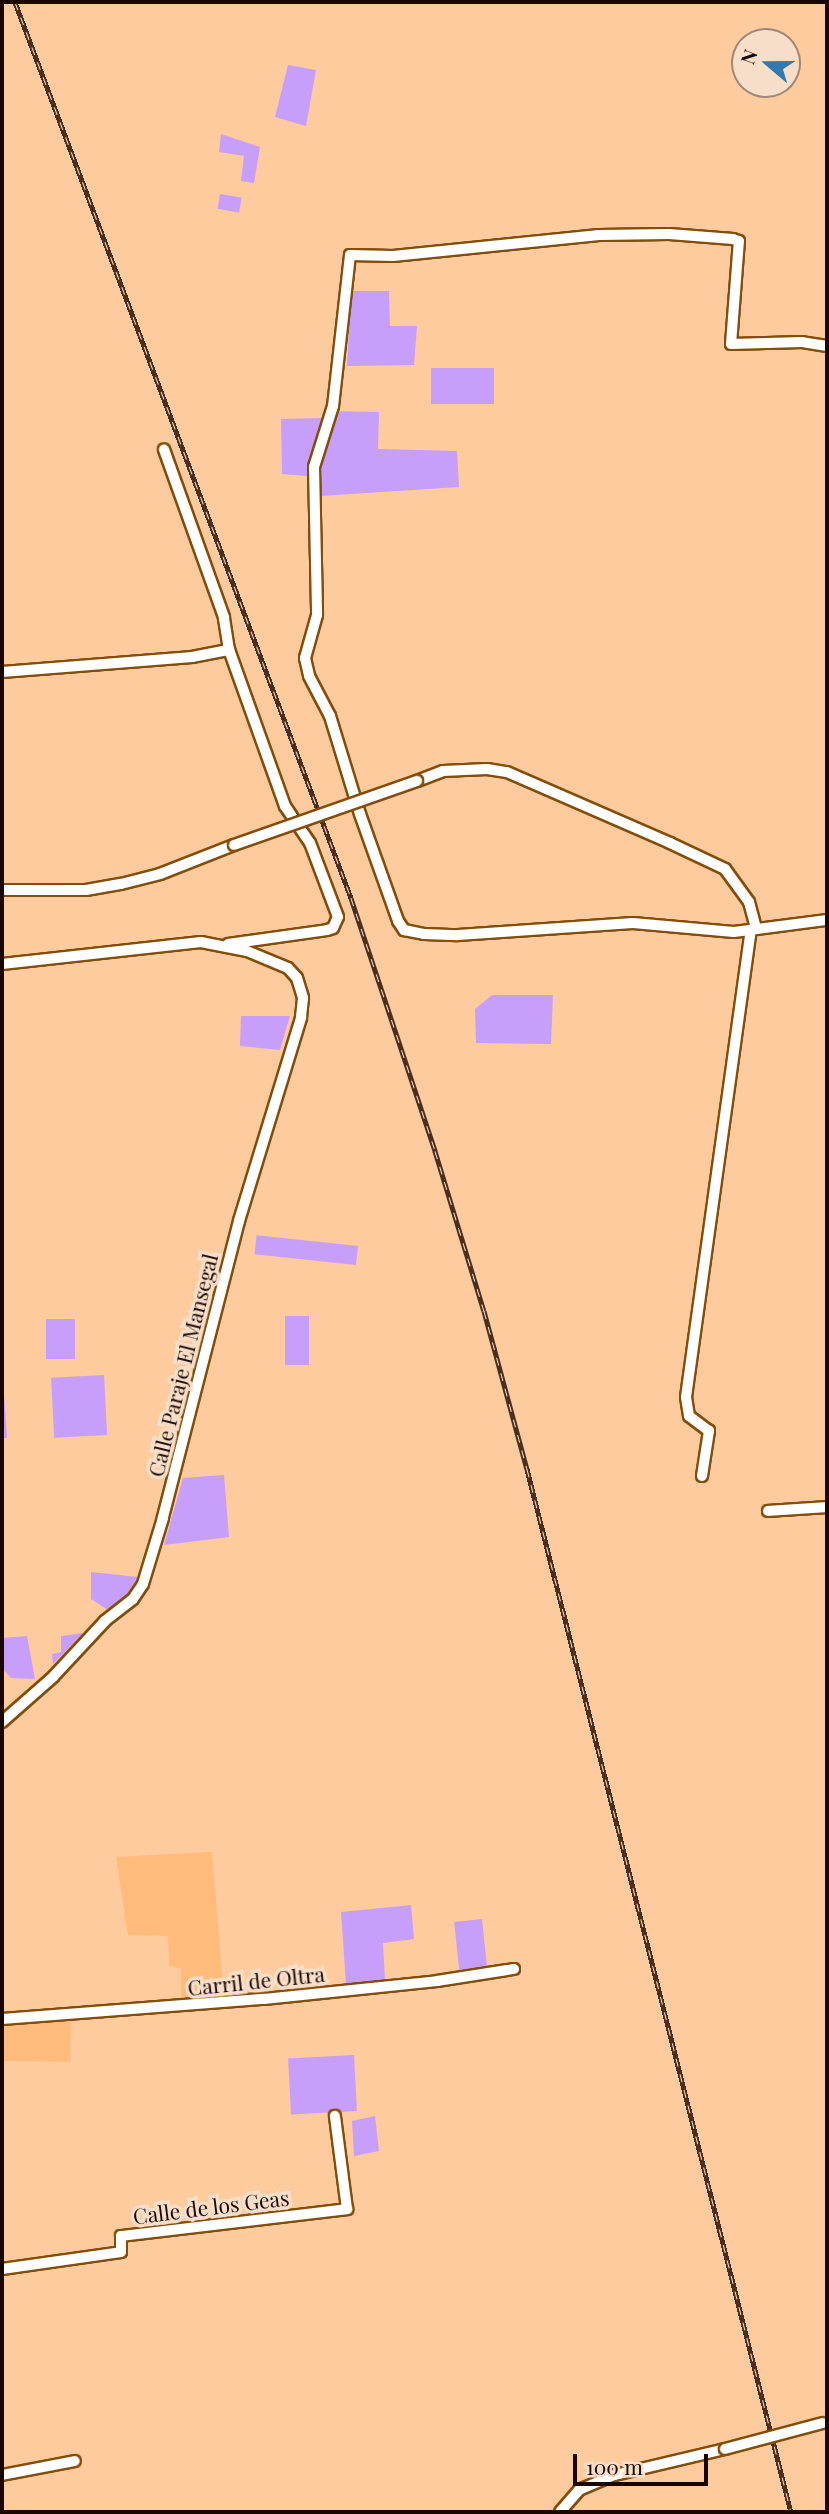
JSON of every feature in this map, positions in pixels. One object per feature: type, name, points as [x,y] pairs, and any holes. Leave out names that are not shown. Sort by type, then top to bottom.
[{"type":"street","points":[[827,346],[802,342],[731,344],[739,241],[733,239],[669,234],[599,235],[393,256],[350,255],[333,406],[314,467],[317,615],[307,644],[306,666],[330,716],[400,926],[424,934],[633,923],[719,932],[827,920]]},
{"type":"street","points":[[2,964],[201,942],[225,945],[327,930],[333,928],[338,917],[310,843],[285,806],[229,650],[224,617],[164,449]]},
{"type":"street","points":[[2,672],[96,662],[192,657],[229,650]]},
{"type":"street","points":[[2,890],[86,890],[121,884],[160,874],[443,771],[487,769],[507,772],[706,858],[725,869],[749,902],[754,930],[685,1397],[689,1416],[709,1431],[702,1476]]},
{"type":"street","name":"Calle Paraje El Mansegal","points":[[2,1721],[53,1677],[105,1621],[133,1599],[146,1574],[239,1221],[300,1018],[302,989],[298,978],[288,968],[225,945]]},
{"type":"street","points":[[768,1511],[827,1507]]},
{"type":"street","name":"Carril de Oltra","points":[[2,2019],[264,1999],[437,1981],[513,1969]]},
{"type":"street","name":"Calle de los Geas","points":[[2,2269],[121,2252],[121,2236],[347,2209],[335,2116]]},
{"type":"street","points":[[561,2512],[579,2490],[615,2476],[825,2423]]},
{"type":"street","points":[[2,2475],[75,2461]]},
{"type":"shaded area","points":[[288,65],[316,70],[306,126],[275,117]]},
{"type":"shaded area","points":[[221,134],[260,147],[254,183],[241,181],[244,156],[219,152]]},
{"type":"shaded area","points":[[220,194],[242,198],[239,213],[217,209]]},
{"type":"shaded area","points":[[351,291],[389,291],[390,326],[417,326],[414,365],[347,366]]},
{"type":"shaded area","points":[[431,368],[494,368],[494,404],[431,404]]},
{"type":"shaded area","points":[[326,411],[379,412],[378,449],[457,451],[459,487],[320,496],[319,477],[282,474],[281,419],[325,418]]},
{"type":"shaded area","points":[[492,995],[553,995],[551,1044],[476,1043],[475,1009]]},
{"type":"shaded area","points":[[241,1016],[290,1016],[280,1050],[240,1046]]},
{"type":"shaded area","points":[[257,1235],[358,1246],[356,1265],[255,1254]]},
{"type":"shaded area","points":[[285,1316],[309,1316],[309,1365],[285,1365]]},
{"type":"shaded area","points":[[46,1319],[75,1319],[75,1359],[46,1359]]},
{"type":"shaded area","points":[[104,1375],[107,1435],[54,1438],[51,1378]]},
{"type":"shaded area","points":[[3,1378],[7,1438],[2,1438]]},
{"type":"shaded area","points":[[224,1475],[229,1537],[164,1545],[183,1478]]},
{"type":"shaded area","points":[[91,1572],[138,1577],[125,1597],[108,1610],[91,1599]]},
{"type":"shaded area","points":[[83,1633],[53,1664],[52,1654],[61,1652],[61,1636]]},
{"type":"shaded area","points":[[27,1636],[35,1679],[11,1678],[2,1668],[2,1638]]},
{"type":"shaded area","points":[[212,1852],[224,1997],[181,1999],[181,1968],[169,1966],[168,1936],[128,1935],[116,1857]]},
{"type":"shaded area","points":[[411,1905],[414,1939],[383,1943],[385,1980],[346,1984],[341,1912]]},
{"type":"shaded area","points":[[482,1919],[487,1967],[459,1970],[454,1922]]},
{"type":"shaded area","points":[[2,2021],[71,2022],[70,2062],[2,2061]]},
{"type":"shaded area","points":[[354,2055],[357,2111],[291,2114],[288,2058]]},
{"type":"shaded area","points":[[375,2116],[379,2151],[354,2156],[352,2121]]},
{"type":"railway","points":[[15,2],[351,898],[435,1151],[484,1311],[527,1469],[791,2512]]}]
